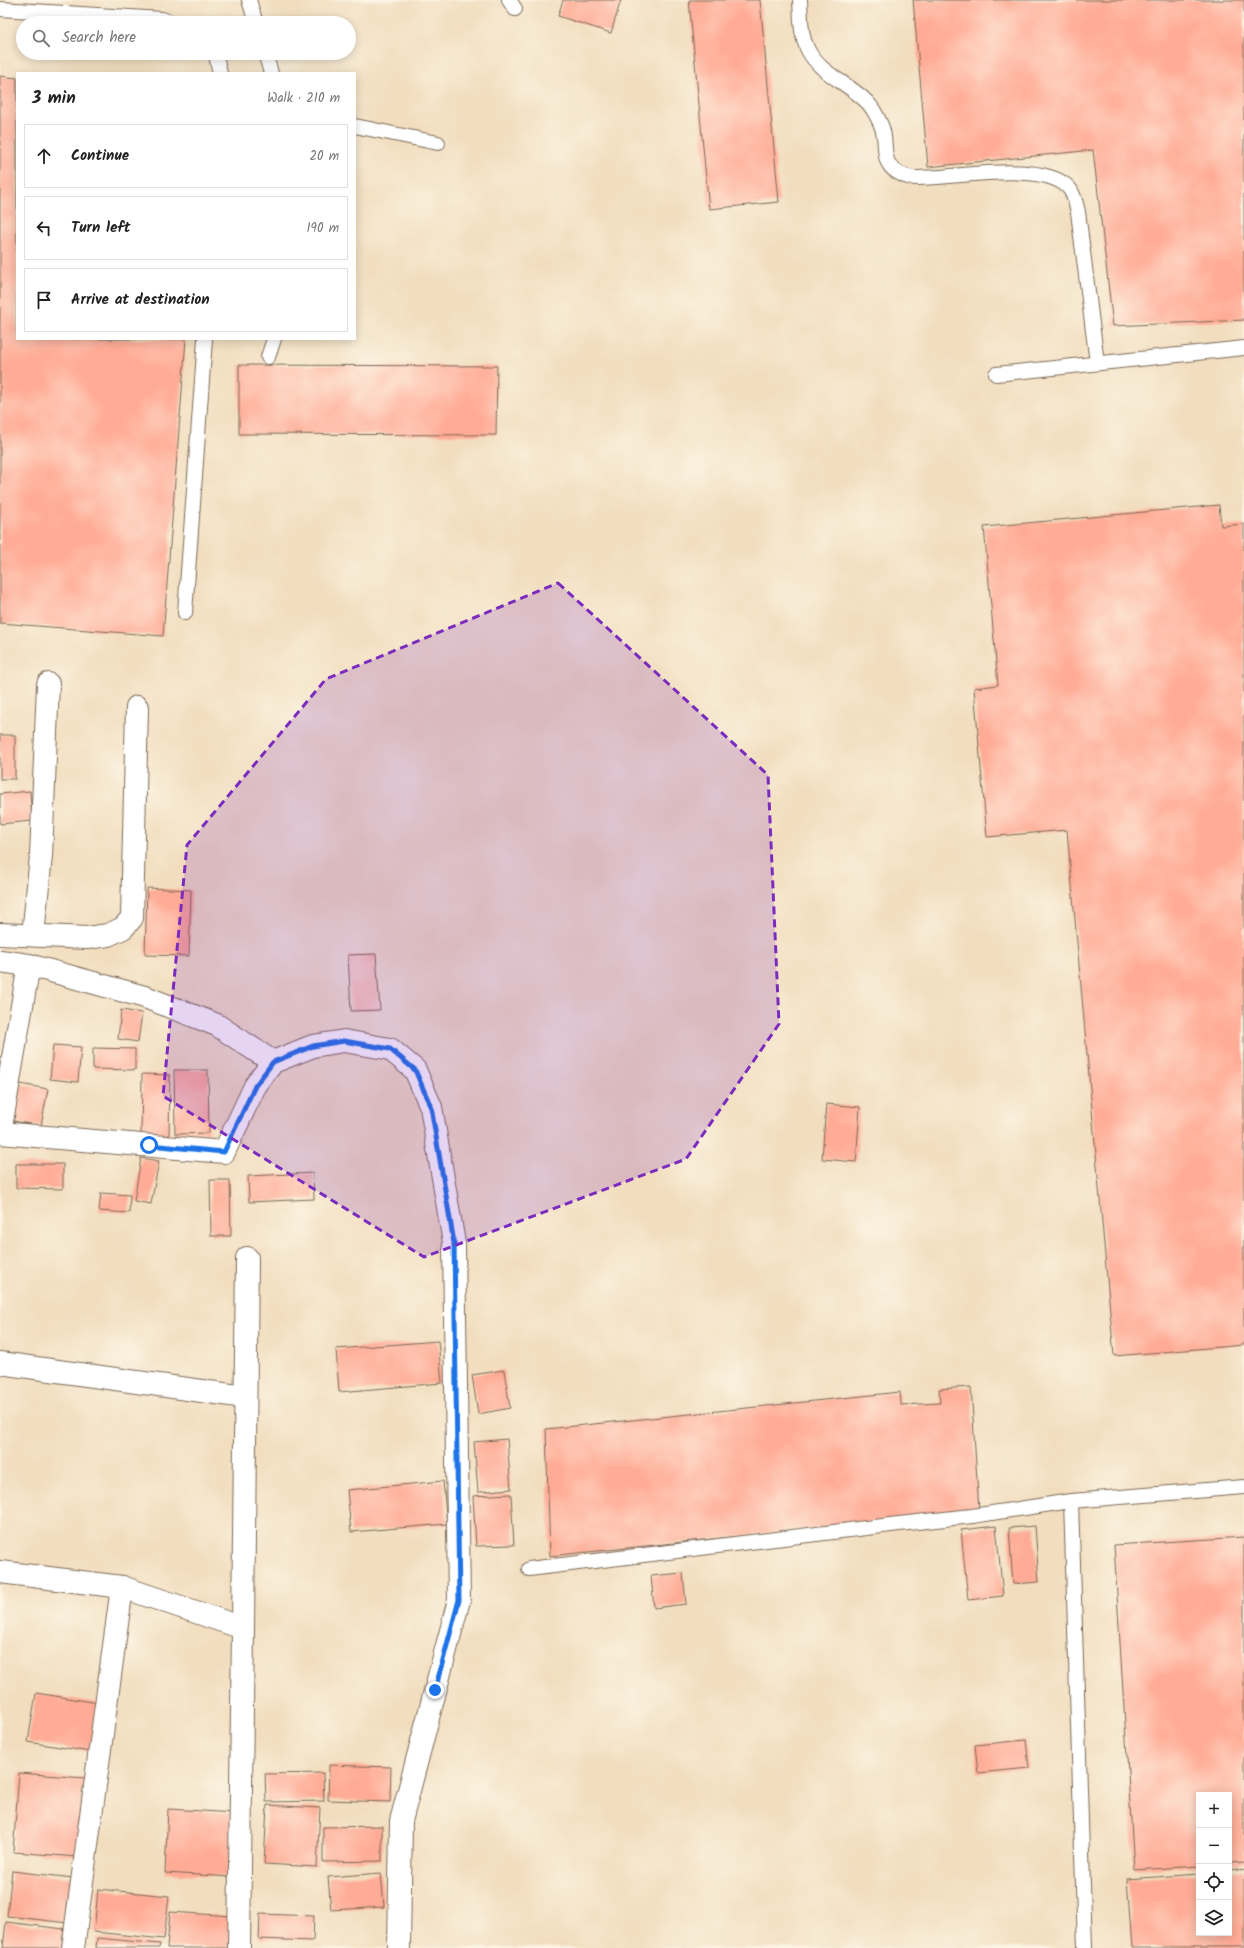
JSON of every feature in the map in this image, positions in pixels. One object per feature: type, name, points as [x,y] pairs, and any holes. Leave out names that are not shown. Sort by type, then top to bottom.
[{"type":"street","points":[[33,935],[41,856],[48,684]]},
{"type":"street","points":[[0,934],[87,938],[108,935],[123,928],[132,918],[137,707]]},
{"type":"street","points":[[0,961],[28,965],[145,997],[217,1025],[273,1062]]},
{"type":"street","points":[[28,965],[0,1133],[224,1152],[255,1086],[273,1062],[313,1046],[344,1041],[390,1049],[415,1070],[431,1107],[454,1243],[459,1600],[401,1821],[399,1948]]},
{"type":"street","points":[[240,1948],[247,1258]]},
{"type":"street","points":[[0,1363],[245,1397]]},
{"type":"street","points":[[0,1572],[122,1587],[243,1628]]},
{"type":"street","points":[[73,1948],[122,1587]]},
{"type":"lane","points":[[249,0],[254,16]]},
{"type":"lane","points":[[800,0],[803,39],[808,52],[818,64],[868,102],[882,126],[887,162],[895,170],[906,177],[1029,172],[1052,177],[1068,187],[1074,198],[1078,212],[1097,363]]},
{"type":"lane","points":[[0,9],[113,16]]},
{"type":"lane","points":[[217,60],[220,72]]},
{"type":"lane","points":[[267,60],[271,72]]},
{"type":"lane","points":[[356,126],[438,142]]},
{"type":"lane","points":[[184,613],[204,340]]},
{"type":"lane","points":[[268,357],[274,340]]},
{"type":"lane","points":[[996,374],[1244,348]]},
{"type":"lane","points":[[529,1569],[972,1516],[1071,1501],[1244,1487]]},
{"type":"lane","points":[[1071,1501],[1085,1948]]},
{"type":"highlighted area","points":[[558,583],[768,775],[779,1024],[686,1159],[424,1257],[163,1096],[187,845],[326,679]]},
{"type":"building","points":[[563,0],[621,0],[611,33],[558,16]]},
{"type":"building","points":[[689,0],[760,0],[779,202],[709,209]]},
{"type":"building","points":[[913,0],[1244,0],[1244,320],[1113,326],[1093,150],[928,167]]},
{"type":"building","points":[[0,76],[16,78],[16,340],[186,340],[163,636],[0,623]]},
{"type":"building","points":[[239,365],[497,366],[496,435],[239,434]]},
{"type":"building","points":[[1219,505],[1221,526],[1244,524],[1244,1345],[1114,1356],[1067,830],[987,837],[974,688],[998,685],[984,527]]},
{"type":"building","points":[[0,735],[15,735],[15,779],[0,779]]},
{"type":"building","points":[[30,791],[32,821],[0,824],[0,794]]},
{"type":"building","points":[[147,888],[191,890],[189,956],[145,955]]},
{"type":"building","points":[[376,954],[380,1010],[351,1011],[348,955]]},
{"type":"building","points":[[121,1010],[142,1013],[138,1042],[118,1039]]},
{"type":"building","points":[[53,1045],[81,1047],[78,1082],[50,1079]]},
{"type":"building","points":[[93,1048],[135,1049],[135,1070],[93,1069]]},
{"type":"building","points":[[174,1070],[208,1070],[209,1133],[175,1134]]},
{"type":"building","points":[[142,1074],[170,1075],[169,1137],[141,1137]]},
{"type":"building","points":[[20,1084],[48,1089],[41,1126],[13,1121]]},
{"type":"building","points":[[826,1104],[860,1107],[856,1162],[822,1159]]},
{"type":"building","points":[[141,1158],[159,1161],[151,1204],[134,1201]]},
{"type":"building","points":[[16,1164],[63,1164],[63,1189],[16,1188]]},
{"type":"building","points":[[313,1173],[314,1199],[249,1202],[248,1176]]},
{"type":"building","points":[[210,1180],[230,1180],[231,1236],[211,1236]]},
{"type":"building","points":[[101,1193],[130,1195],[129,1213],[99,1211]]},
{"type":"building","points":[[438,1341],[442,1383],[339,1392],[336,1349]]},
{"type":"building","points":[[504,1370],[510,1408],[478,1414],[472,1375]]},
{"type":"building","points":[[971,1387],[979,1511],[550,1556],[546,1429],[900,1392],[901,1405],[940,1403],[939,1389]]},
{"type":"building","points":[[507,1439],[511,1489],[478,1492],[474,1442]]},
{"type":"building","points":[[443,1481],[447,1524],[351,1532],[347,1490]]},
{"type":"building","points":[[511,1494],[514,1545],[476,1546],[473,1496]]},
{"type":"building","points":[[996,1526],[1003,1596],[968,1600],[961,1530]]},
{"type":"building","points":[[1035,1526],[1039,1582],[1013,1584],[1009,1528]]},
{"type":"building","points":[[1244,1537],[1244,1863],[1232,1864],[1232,1792],[1196,1792],[1196,1866],[1134,1870],[1114,1545]]},
{"type":"building","points":[[683,1573],[686,1604],[654,1608],[651,1576]]},
{"type":"building","points":[[36,1693],[99,1703],[91,1752],[28,1742]]},
{"type":"building","points":[[1026,1740],[1029,1768],[978,1773],[975,1745]]},
{"type":"building","points":[[329,1765],[391,1767],[390,1802],[328,1800]]},
{"type":"building","points":[[19,1773],[85,1778],[78,1857],[13,1852]]},
{"type":"building","points":[[323,1773],[324,1801],[266,1802],[265,1774]]},
{"type":"building","points":[[267,1805],[320,1808],[317,1867],[264,1864]]},
{"type":"building","points":[[168,1809],[235,1813],[232,1877],[165,1873]]},
{"type":"building","points":[[382,1826],[382,1861],[323,1862],[323,1827]]},
{"type":"building","points":[[1244,1870],[1244,1948],[1132,1948],[1127,1879],[1196,1874],[1196,1936],[1232,1936],[1232,1872]]},
{"type":"building","points":[[12,1871],[73,1878],[68,1923],[7,1916]]},
{"type":"building","points":[[381,1873],[384,1907],[331,1910],[328,1877]]},
{"type":"building","points":[[98,1889],[169,1896],[164,1939],[94,1932]]},
{"type":"building","points":[[170,1912],[233,1916],[231,1948],[167,1948]]},
{"type":"building","points":[[260,1914],[314,1916],[313,1941],[259,1939]]},
{"type":"building","points":[[6,1922],[64,1929],[62,1948],[3,1948]]},
{"type":"building","points":[[97,1938],[160,1944],[159,1948],[96,1948]]},
{"type":"route","points":[[149,1145],[224,1152],[255,1086],[273,1062],[313,1046],[344,1041],[390,1049],[415,1070],[431,1107],[454,1243],[459,1600],[435,1690]]}]
